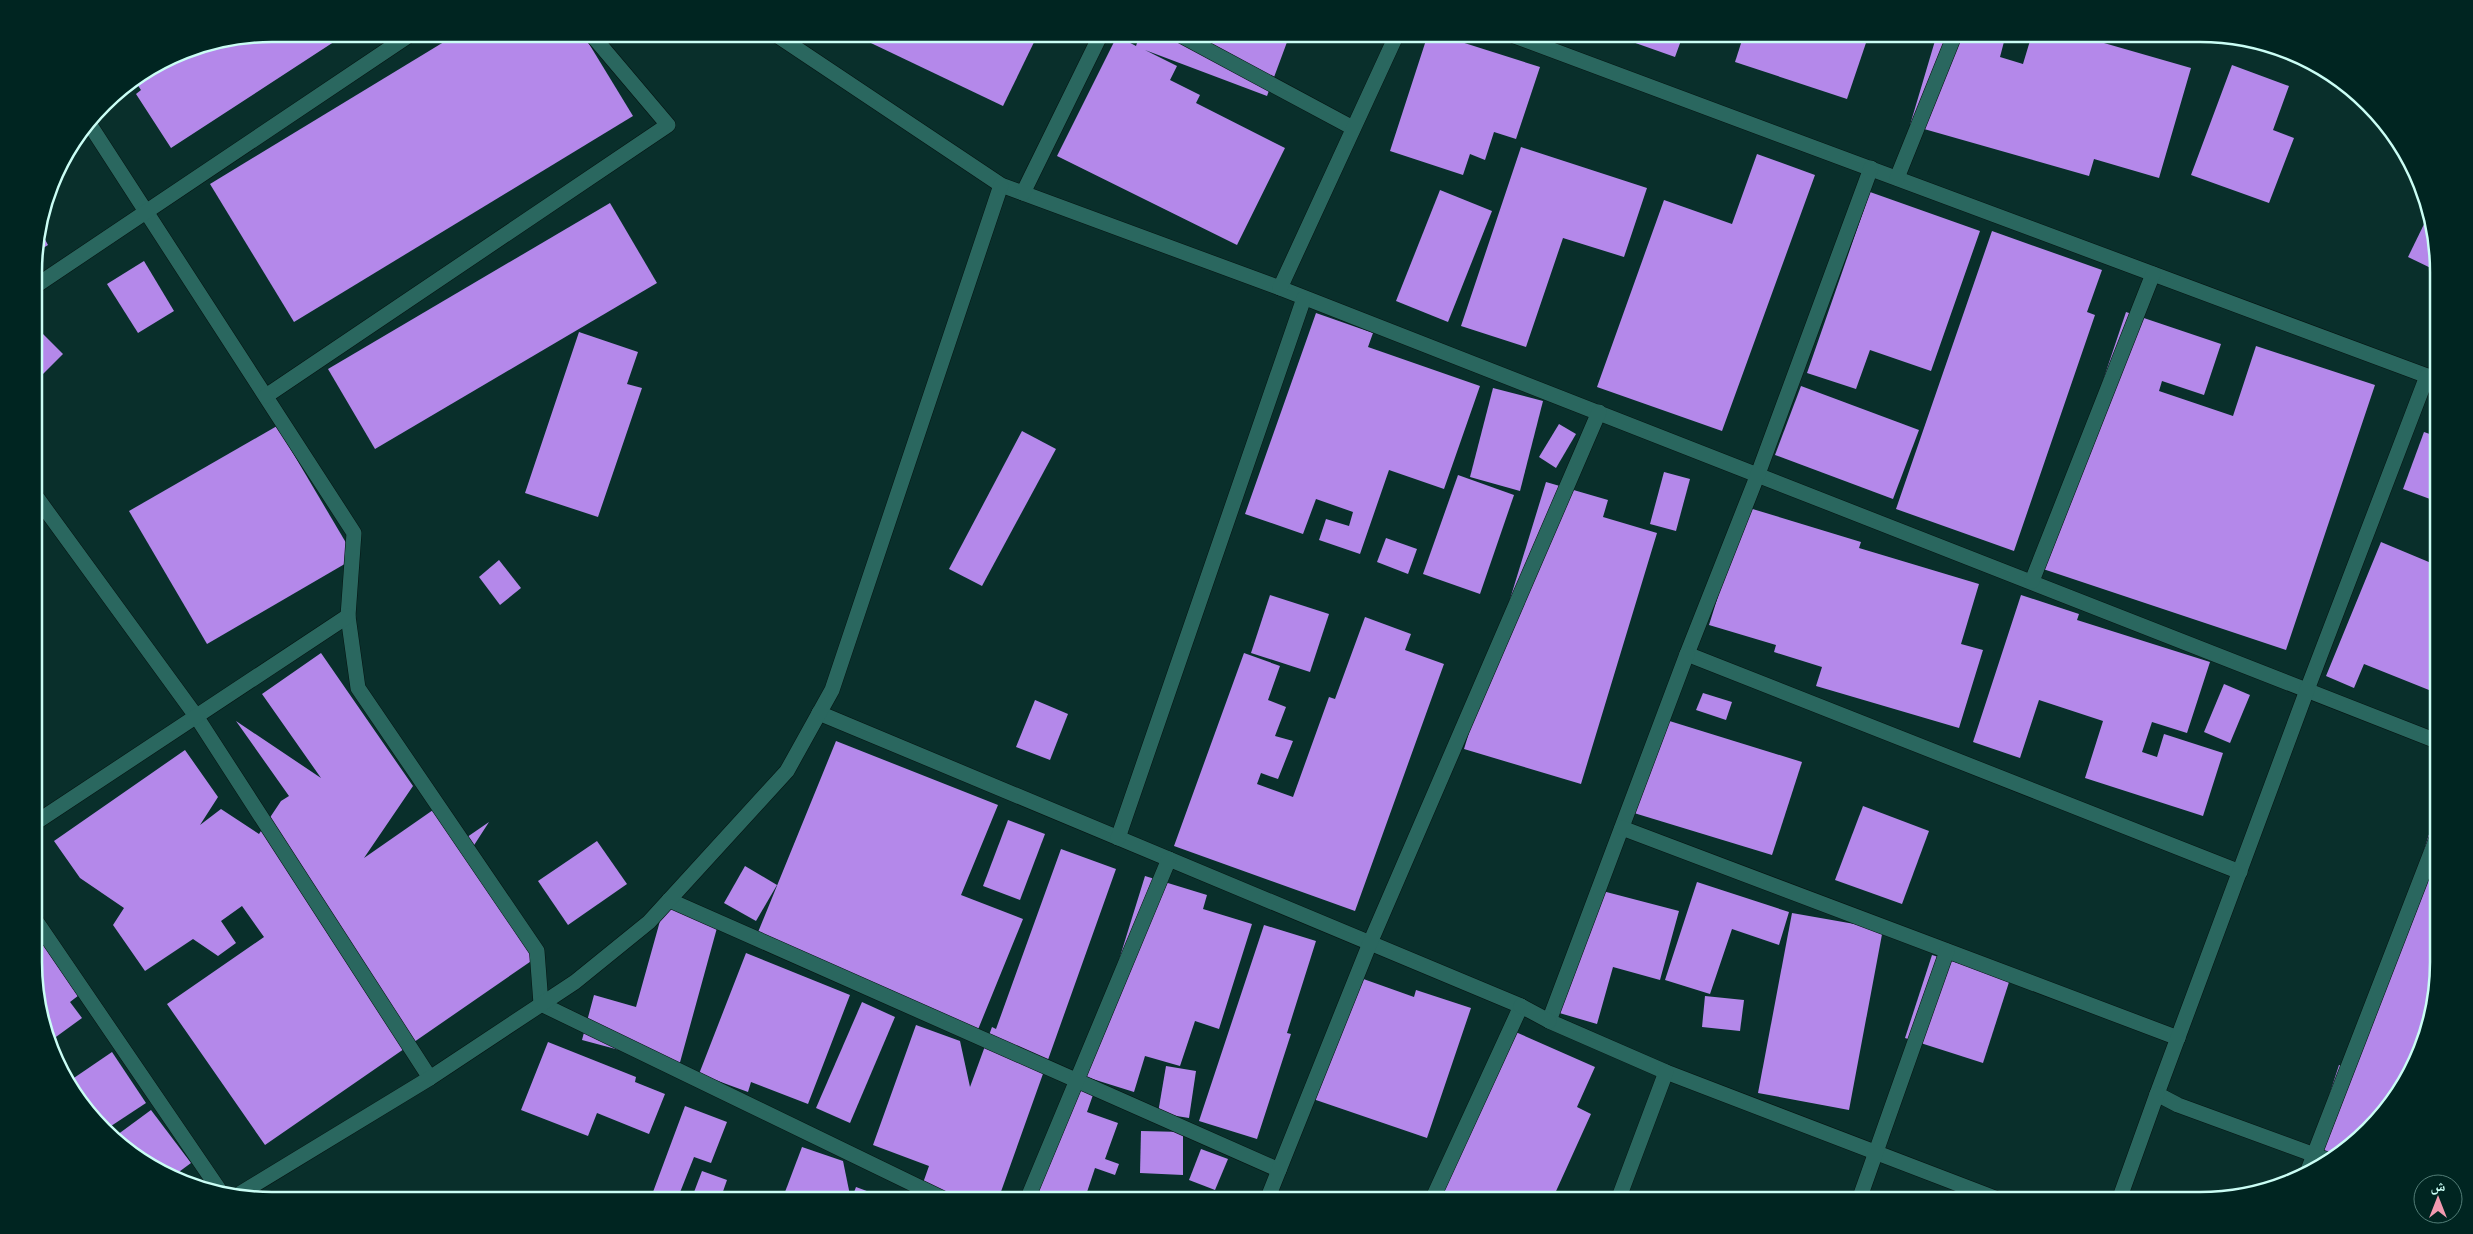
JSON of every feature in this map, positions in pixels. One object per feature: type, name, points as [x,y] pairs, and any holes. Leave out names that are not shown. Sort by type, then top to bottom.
[{"type":"street","points":[[42,282],[399,42]]},
{"type":"street","points":[[266,396],[668,125],[598,42]]},
{"type":"street","points":[[787,42],[1001,184],[1280,288],[2430,738]]},
{"type":"street","points":[[1023,193],[1097,42]]},
{"type":"street","points":[[1193,42],[1353,128]]},
{"type":"street","points":[[1280,288],[1393,42]]},
{"type":"street","points":[[1531,42],[2430,377]]},
{"type":"street","points":[[1898,178],[1952,42]]},
{"type":"street","points":[[93,129],[354,533],[348,616],[358,688],[536,951],[541,1004]]},
{"type":"street","points":[[1549,1021],[1687,654],[1758,474],[1872,168]]},
{"type":"street","points":[[246,1190],[430,1078],[575,982],[642,928],[787,771],[832,690],[1001,184]]},
{"type":"street","points":[[2032,582],[2153,274]]},
{"type":"street","points":[[1118,838],[1304,298]]},
{"type":"street","points":[[2122,1192],[2307,690],[2430,383]]},
{"type":"street","points":[[1270,1192],[1370,944],[1599,412]]},
{"type":"street","points":[[42,504],[196,716],[430,1078]]},
{"type":"street","points":[[42,819],[348,616]]},
{"type":"street","points":[[1687,654],[2240,872]]},
{"type":"street","points":[[819,713],[1521,1006],[1549,1021],[1666,1072],[1979,1192]]},
{"type":"street","points":[[1622,828],[2178,1038]]},
{"type":"street","points":[[2310,1164],[2430,855]]},
{"type":"street","points":[[1030,1192],[1169,859]]},
{"type":"street","points":[[669,900],[1279,1170]]},
{"type":"street","points":[[42,930],[216,1185]]},
{"type":"street","points":[[1862,1192],[1874,1152],[1947,951]]},
{"type":"street","points":[[541,1004],[929,1192]]},
{"type":"street","points":[[1436,1192],[1521,1006]]},
{"type":"street","points":[[1621,1192],[1666,1072]]},
{"type":"street","points":[[2157,1094],[2178,1105],[2322,1157]]},
{"type":"building","points":[[272,42],[334,42],[171,148],[136,94],[141,90],[138,86],[157,73],[184,60],[213,50],[242,44]]},
{"type":"building","points":[[444,42],[588,42],[633,116],[294,322],[210,184]]},
{"type":"building","points":[[869,42],[1034,42],[1003,106]]},
{"type":"building","points":[[1114,42],[1128,42],[1136,46],[1137,42],[1287,42],[1267,96],[1145,50],[1177,66],[1170,80],[1200,95],[1196,103],[1285,148],[1237,245],[1057,156]]},
{"type":"building","points":[[1425,42],[1461,42],[1540,67],[1516,139],[1494,132],[1485,160],[1470,154],[1463,175],[1390,151]]},
{"type":"building","points":[[1633,42],[1680,42],[1675,57]]},
{"type":"building","points":[[1741,42],[1866,42],[1847,99],[1735,62]]},
{"type":"building","points":[[1935,42],[2004,42],[2000,57],[2023,64],[2030,42],[2100,42],[2191,68],[2159,178],[2094,159],[2089,176],[1910,125]]},
{"type":"building","points":[[2232,65],[2289,86],[2273,130],[2294,138],[2269,203],[2191,175]]},
{"type":"building","points":[[1521,147],[1647,188],[1624,257],[1563,238],[1526,347],[1461,326]]},
{"type":"building","points":[[1757,154],[1815,175],[1722,431],[1597,387],[1664,200],[1732,224]]},
{"type":"building","points":[[1440,190],[1492,211],[1448,322],[1396,301]]},
{"type":"building","points":[[1870,192],[1980,231],[1931,371],[1870,350],[1856,389],[1807,373]]},
{"type":"building","points":[[610,203],[657,283],[375,449],[328,369]]},
{"type":"building","points":[[2425,222],[2429,242],[2430,268],[2408,257]]},
{"type":"building","points":[[1992,231],[2102,270],[2087,312],[2095,315],[2014,551],[1896,509]]},
{"type":"building","points":[[45,239],[48,245],[44,248]]},
{"type":"building","points":[[144,261],[174,311],[138,333],[107,284]]},
{"type":"building","points":[[2126,312],[2221,344],[2204,395],[2162,381],[2159,391],[2233,416],[2256,346],[2375,385],[2286,650],[2040,568]]},
{"type":"building","points":[[1316,313],[1373,333],[1368,347],[1480,386],[1444,489],[1389,470],[1360,554],[1319,540],[1326,519],[1349,526],[1353,512],[1316,499],[1303,534],[1245,514]]},
{"type":"building","points":[[579,332],[638,352],[627,384],[642,388],[598,517],[525,493]]},
{"type":"building","points":[[42,333],[63,354],[42,375]]},
{"type":"building","points":[[1801,386],[1919,430],[1893,499],[1775,455]]},
{"type":"building","points":[[1493,388],[1543,401],[1520,491],[1470,477]]},
{"type":"building","points":[[1559,424],[1576,434],[1556,468],[1539,457]]},
{"type":"building","points":[[277,426],[355,558],[207,644],[129,511]]},
{"type":"building","points":[[1022,431],[1056,449],[982,586],[949,569]]},
{"type":"building","points":[[2424,432],[2430,434],[2430,499],[2403,489]]},
{"type":"building","points":[[1664,472],[1690,479],[1676,531],[1650,524]]},
{"type":"building","points":[[1458,475],[1514,495],[1480,594],[1423,574]]},
{"type":"building","points":[[1546,482],[1608,500],[1603,517],[1657,533],[1581,784],[1464,749]]},
{"type":"building","points":[[1746,507],[1861,542],[1859,548],[1979,584],[1961,644],[1983,650],[1959,728],[1816,686],[1822,667],[1774,652],[1776,645],[1709,625]]},
{"type":"building","points":[[1386,538],[1417,549],[1408,574],[1377,562]]},
{"type":"building","points":[[2381,542],[2430,562],[2430,690],[2364,664],[2354,688],[2326,676]]},
{"type":"building","points":[[499,560],[521,588],[500,605],[479,577]]},
{"type":"building","points":[[1270,595],[1329,614],[1310,672],[1251,653]]},
{"type":"building","points":[[2021,595],[2079,614],[2077,620],[2210,662],[2187,733],[2152,722],[2142,752],[2157,757],[2164,734],[2223,753],[2203,816],[2085,778],[2103,721],[2039,700],[2020,758],[1973,742]]},
{"type":"building","points":[[1365,617],[1411,634],[1405,650],[1444,664],[1355,911],[1174,846],[1244,653],[1280,666],[1268,700],[1286,707],[1275,736],[1293,741],[1278,779],[1261,773],[1257,784],[1293,797],[1329,697],[1335,699]]},
{"type":"building","points":[[321,653],[413,786],[364,858],[433,810],[457,844],[489,822],[469,853],[540,955],[265,1145],[167,1004],[264,937],[242,906],[221,921],[236,943],[218,956],[193,939],[145,971],[113,925],[124,908],[80,878],[54,841],[185,750],[218,797],[200,825],[221,809],[259,834],[281,801],[289,796],[236,721],[321,778],[262,694]]},
{"type":"building","points":[[2224,684],[2250,695],[2230,743],[2204,732]]},
{"type":"building","points":[[1703,693],[1732,702],[1726,720],[1696,710]]},
{"type":"building","points":[[1035,700],[1068,714],[1050,760],[1016,747]]},
{"type":"building","points":[[1663,719],[1802,762],[1772,855],[1634,813]]},
{"type":"building","points":[[836,741],[998,805],[961,895],[1023,919],[977,1032],[754,942]]},
{"type":"building","points":[[1863,806],[1929,831],[1902,904],[1835,880]]},
{"type":"building","points":[[1008,820],[1045,834],[1020,900],[983,886]]},
{"type":"building","points":[[2430,831],[2429,992],[2423,1021],[2413,1050],[2392,1089],[2363,1124],[2341,1144],[2316,1161],[2310,1164],[2307,1163],[2339,1065],[2352,1069]]},
{"type":"building","points":[[597,841],[627,884],[568,925],[538,881]]},
{"type":"building","points":[[1061,849],[1116,869],[1001,1192],[920,1192],[929,1166],[873,1145],[916,1025],[960,1041],[970,1087],[992,1027],[996,1029]]},
{"type":"building","points":[[745,866],[777,885],[756,921],[724,903]]},
{"type":"building","points":[[1145,876],[1207,895],[1203,909],[1252,924],[1219,1029],[1195,1021],[1180,1066],[1145,1056],[1134,1092],[1083,1076]]},
{"type":"building","points":[[1697,882],[1789,912],[1779,945],[1732,929],[1710,994],[1665,980]]},
{"type":"building","points":[[1591,888],[1679,911],[1660,980],[1613,967],[1597,1024],[1556,1012]]},
{"type":"building","points":[[665,903],[720,917],[679,1066],[582,1040],[594,995],[636,1007]]},
{"type":"building","points":[[1792,913],[1883,929],[1849,1110],[1758,1093]]},
{"type":"building","points":[[1264,925],[1316,941],[1287,1033],[1291,1034],[1257,1139],[1199,1121]]},
{"type":"building","points":[[42,936],[83,992],[70,1002],[82,1018],[55,1037],[44,992]]},
{"type":"building","points":[[746,953],[850,995],[808,1104],[751,1082],[748,1092],[699,1074]]},
{"type":"building","points":[[1932,955],[2010,979],[1983,1063],[1905,1038]]},
{"type":"building","points":[[1355,976],[1414,997],[1416,990],[1471,1008],[1427,1138],[1313,1099]]},
{"type":"building","points":[[1705,996],[1744,1000],[1740,1031],[1702,1027]]},
{"type":"building","points":[[862,1002],[895,1017],[850,1123],[816,1108]]},
{"type":"building","points":[[1511,1030],[1595,1067],[1577,1107],[1591,1114],[1556,1192],[1438,1192]]},
{"type":"building","points":[[548,1042],[636,1077],[635,1082],[665,1094],[649,1134],[597,1113],[588,1136],[521,1110]]},
{"type":"building","points":[[112,1052],[146,1103],[112,1126],[90,1102],[74,1078]]},
{"type":"building","points":[[1166,1066],[1196,1071],[1189,1118],[1158,1113]]},
{"type":"building","points":[[1068,1083],[1094,1092],[1087,1112],[1118,1123],[1105,1159],[1119,1164],[1115,1175],[1095,1168],[1087,1192],[1028,1192]]},
{"type":"building","points":[[685,1106],[727,1122],[711,1163],[694,1157],[680,1192],[653,1192]]},
{"type":"building","points":[[151,1110],[191,1163],[179,1172],[157,1161],[120,1133]]},
{"type":"building","points":[[1141,1131],[1183,1132],[1183,1175],[1140,1173]]},
{"type":"building","points":[[802,1147],[843,1161],[849,1192],[785,1192]]},
{"type":"building","points":[[1201,1149],[1228,1159],[1215,1190],[1189,1180]]},
{"type":"building","points":[[702,1171],[727,1180],[723,1192],[694,1192]]},
{"type":"building","points":[[856,1187],[869,1192],[854,1192]]}]
